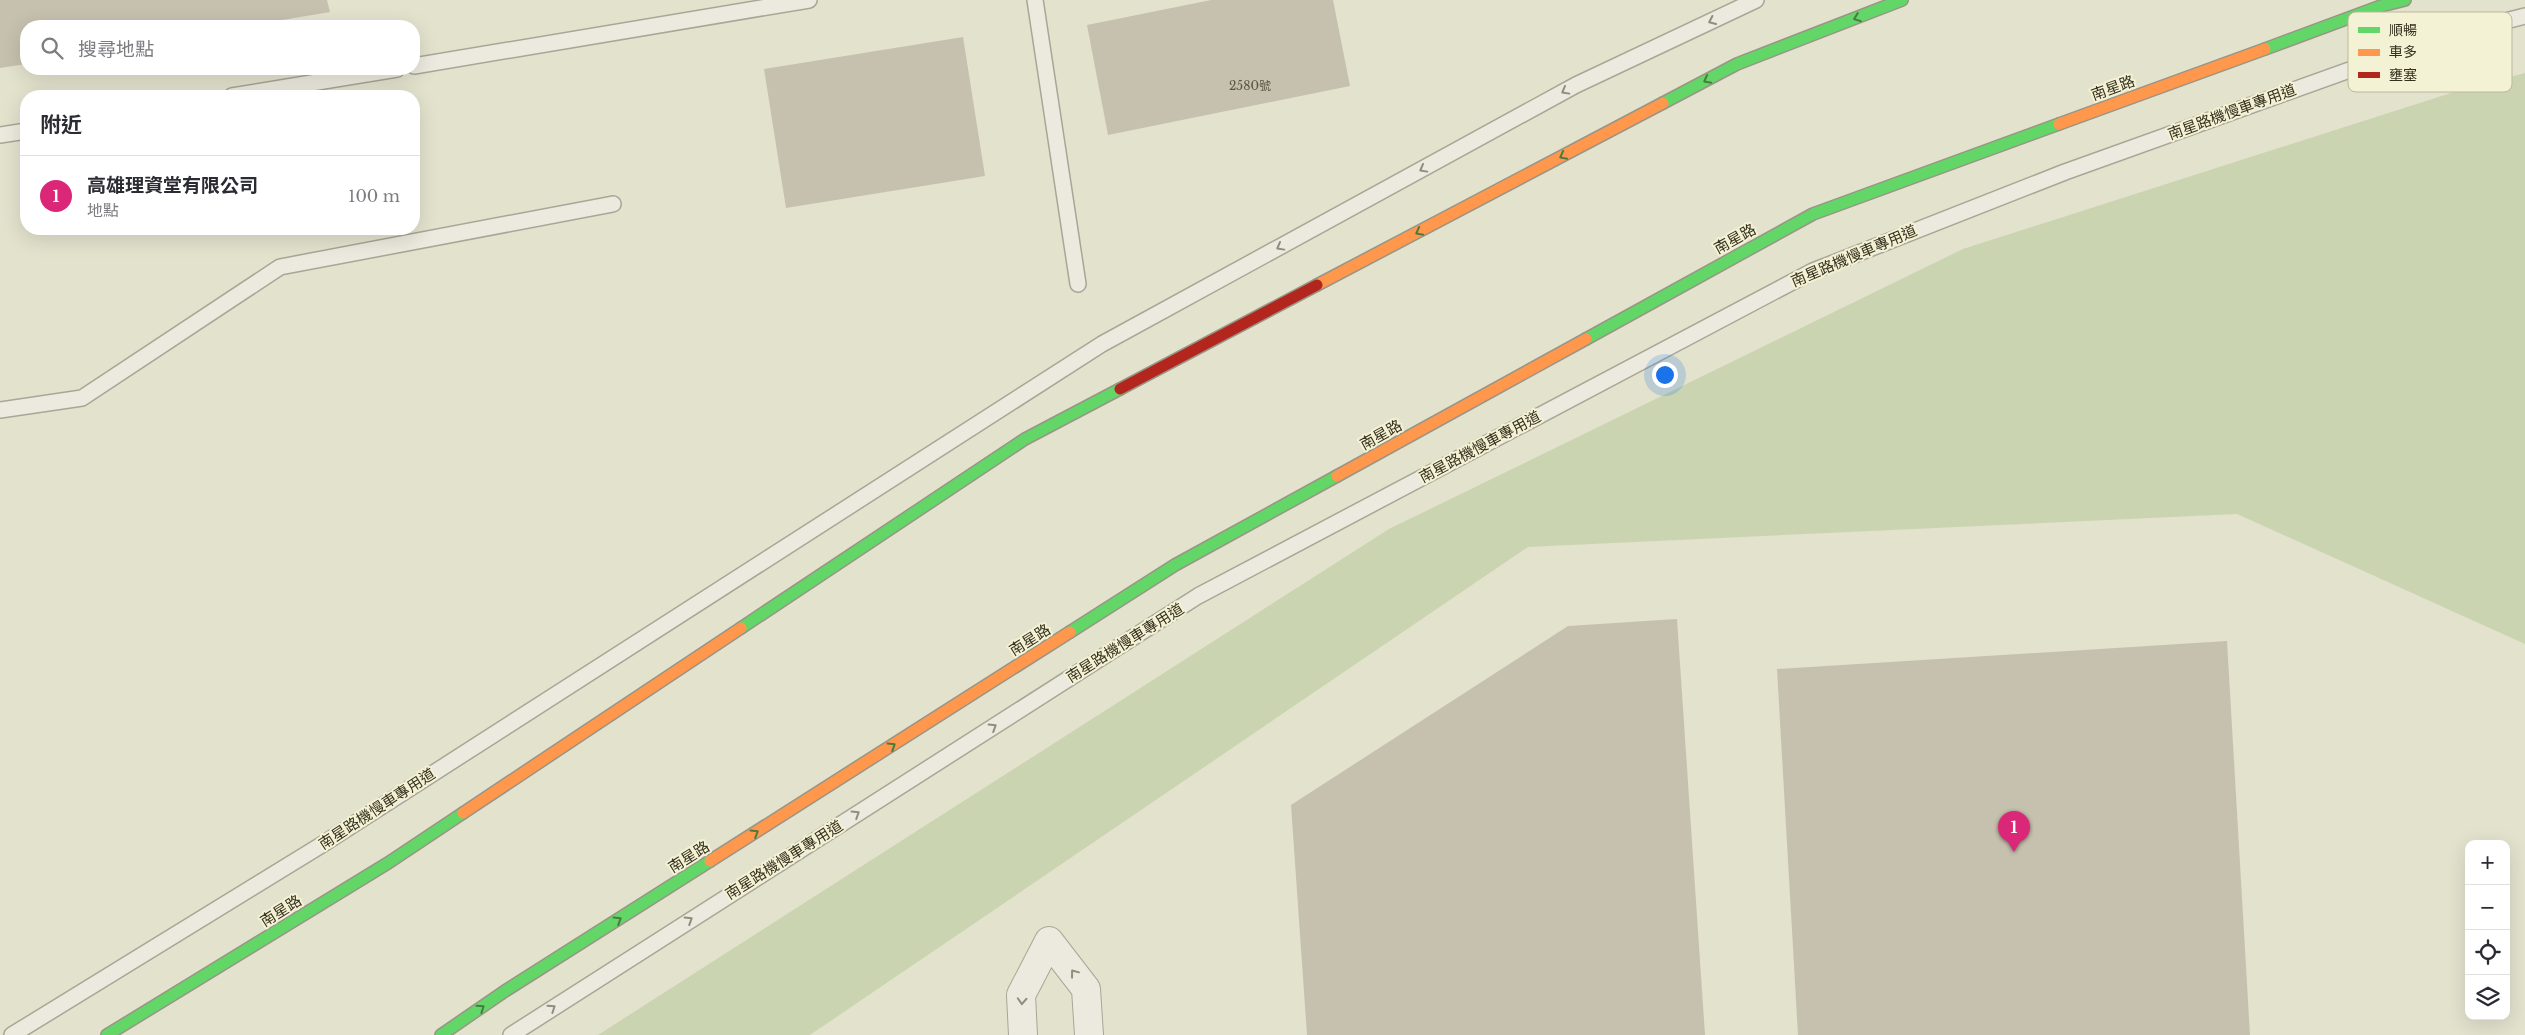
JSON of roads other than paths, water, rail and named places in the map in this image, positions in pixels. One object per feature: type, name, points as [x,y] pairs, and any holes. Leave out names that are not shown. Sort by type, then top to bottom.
[{"type":"street","name":"南星路","points":[[107,1035],[388,863],[1025,439],[1737,64],[1902,0]]},
{"type":"street","name":"南星路","points":[[2367,12],[2405,0]]},
{"type":"street","name":"南星路","points":[[440,1035],[521,981],[1176,565],[1813,214],[2348,19]]},
{"type":"street","points":[[1023,1035],[1021,995],[1050,941],[1086,989],[1089,1035]]},
{"type":"lane","points":[[420,65],[809,0]]},
{"type":"lane","points":[[1035,0],[1078,284]]},
{"type":"lane","name":"南星路機慢車專用道","points":[[12,1035],[323,844],[1102,344],[1576,85],[1756,0]]},
{"type":"lane","name":"南星路機慢車專用道","points":[[2512,19],[2525,16]]},
{"type":"lane","name":"南星路機慢車專用道","points":[[512,1035],[1198,596],[1812,271],[2083,165],[2348,70]]},
{"type":"lane","points":[[269,90],[360,75]]},
{"type":"lane","points":[[0,135],[20,132]]},
{"type":"lane","points":[[0,410],[82,398],[280,267],[613,204]]},
{"type":"place","name":"高雄理資堂有限公司","points":[[2014,852]]}]
